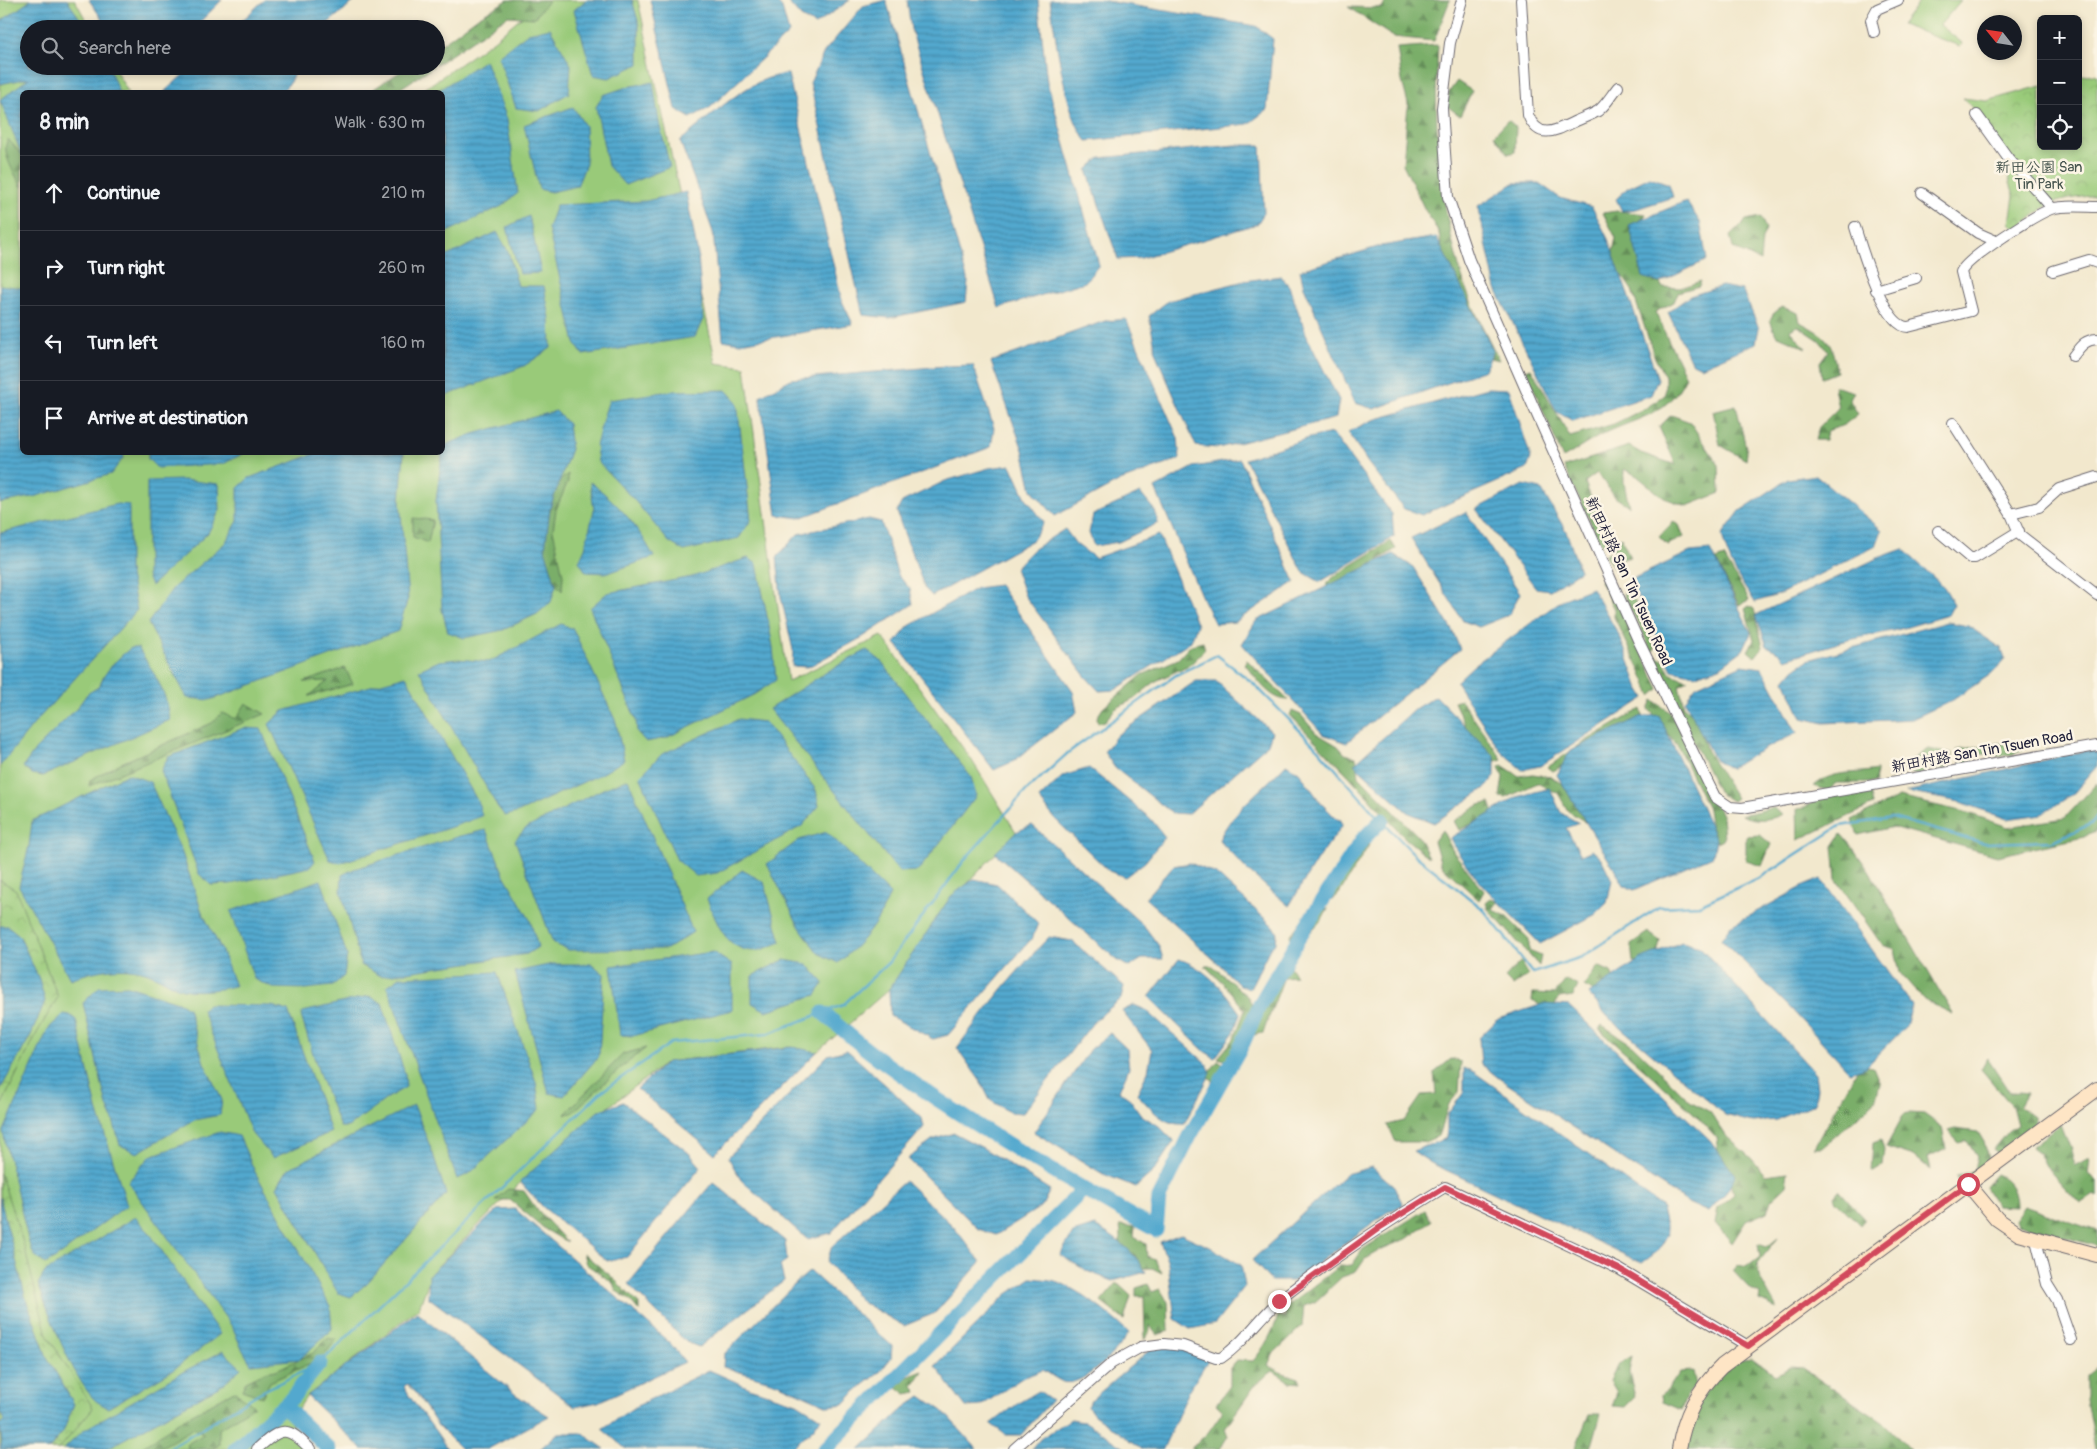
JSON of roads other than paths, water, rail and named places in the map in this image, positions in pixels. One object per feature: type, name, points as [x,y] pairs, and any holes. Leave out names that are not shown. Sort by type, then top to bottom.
[{"type":"main road","points":[[1679,1449],[1685,1423],[1698,1392],[1715,1373],[1748,1346],[2097,1089]]},
{"type":"main road","points":[[1968,1184],[2006,1227],[2036,1240],[2097,1255]]},
{"type":"street","name":"新田村路 San Tin Tsuen Road","points":[[1462,0],[1450,43],[1442,108],[1448,197],[1469,260],[1552,447],[1638,640],[1715,797],[1730,808],[1742,808],[2097,746]]},
{"type":"street","points":[[1521,0],[1528,115],[1531,123],[1538,130],[1546,132],[1555,131],[1599,110],[1618,87]]},
{"type":"street","points":[[1874,32],[1871,20],[1877,9],[1898,0]]},
{"type":"street","points":[[1977,115],[2008,158],[2052,208]]},
{"type":"street","points":[[1922,194],[1978,233],[1996,241]]},
{"type":"street","points":[[1855,227],[1876,290],[1898,324],[1904,327],[1971,311],[1961,272],[1966,264],[1996,241],[2052,208],[2097,207]]},
{"type":"street","points":[[2053,271],[2089,260],[2097,263]]},
{"type":"street","points":[[1876,290],[1916,278]]},
{"type":"street","points":[[2073,356],[2085,342],[2097,339]]},
{"type":"street","points":[[1953,423],[2011,514],[2020,535],[2097,595]]},
{"type":"street","points":[[2011,514],[2039,507],[2059,489],[2097,477]]},
{"type":"street","points":[[1938,531],[1970,558],[1975,558],[2019,531]]},
{"type":"street","points":[[1014,1449],[1112,1363],[1141,1347],[1164,1344],[1183,1346],[1216,1358],[1221,1358],[1250,1334],[1270,1309],[1287,1294],[1379,1228],[1445,1187],[1619,1269],[1748,1346]]},
{"type":"street","points":[[2036,1240],[2047,1284],[2057,1300],[2071,1340]]},
{"type":"street","points":[[257,1449],[272,1435],[287,1432],[293,1434],[310,1449]]},
{"type":"water","points":[[31,0],[67,0],[81,20],[20,20],[20,75],[112,75],[118,90],[20,90],[20,150],[0,100],[29,78],[0,84],[0,22]]},
{"type":"water","points":[[89,0],[222,0],[202,20],[103,20]]},
{"type":"water","points":[[264,0],[356,0],[332,20],[243,20]]},
{"type":"water","points":[[586,0],[632,0],[639,24],[639,64],[609,78],[593,75],[574,10]]},
{"type":"water","points":[[650,0],[775,0],[782,8],[789,33],[711,107],[690,118],[676,109]]},
{"type":"water","points":[[786,0],[850,0],[815,25],[801,17]]},
{"type":"water","points":[[886,0],[968,282],[966,302],[889,318],[863,315],[810,83],[824,52],[863,6]]},
{"type":"water","points":[[907,0],[1038,0],[1047,82],[1099,265],[1085,282],[999,308],[911,29]]},
{"type":"water","points":[[1050,0],[1100,0],[1256,26],[1273,39],[1267,110],[1248,124],[1087,141],[1072,113],[1067,94],[1058,54]]},
{"type":"water","points":[[550,28],[571,65],[569,93],[539,111],[516,108],[498,56],[528,33]]},
{"type":"water","points":[[485,60],[507,119],[518,193],[502,206],[445,233],[445,90],[439,90]]},
{"type":"water","points":[[788,74],[842,301],[853,324],[740,343],[723,340],[713,232],[680,141],[731,99],[745,90],[773,76]]},
{"type":"water","points":[[183,75],[293,75],[289,84],[283,90],[166,90]]},
{"type":"water","points":[[653,82],[659,122],[670,167],[625,185],[608,166],[596,107],[603,95],[627,87]]},
{"type":"water","points":[[573,107],[585,126],[586,164],[577,186],[551,192],[539,189],[524,125]]},
{"type":"water","points":[[1235,145],[1261,145],[1264,213],[1257,224],[1141,258],[1118,259],[1087,170],[1100,158]]},
{"type":"water","points":[[1650,177],[1669,184],[1673,197],[1636,209],[1622,211],[1616,199],[1627,188]]},
{"type":"water","points":[[1514,183],[1539,183],[1560,198],[1592,207],[1608,239],[1658,379],[1651,395],[1573,421],[1557,412],[1496,289],[1478,206]]},
{"type":"water","points":[[686,192],[698,255],[703,319],[695,337],[583,355],[575,343],[548,228],[556,205],[646,201]]},
{"type":"water","points":[[1686,201],[1700,222],[1707,260],[1659,283],[1643,277],[1629,225]]},
{"type":"water","points":[[529,216],[541,273],[519,274],[507,227]]},
{"type":"water","points":[[497,232],[508,251],[518,286],[544,286],[550,318],[551,348],[524,366],[445,396],[445,257]]},
{"type":"water","points":[[1436,237],[1493,350],[1485,370],[1374,409],[1355,403],[1304,287],[1300,270],[1381,246]]},
{"type":"water","points":[[1281,276],[1289,286],[1308,339],[1339,400],[1336,418],[1218,448],[1196,446],[1157,357],[1149,316],[1168,301],[1244,281]]},
{"type":"water","points":[[0,285],[20,288],[20,455],[124,455],[111,474],[37,496],[0,503]]},
{"type":"water","points":[[1722,286],[1742,290],[1759,328],[1756,343],[1701,367],[1691,362],[1668,312],[1690,296]]},
{"type":"water","points":[[1126,319],[1178,438],[1180,459],[1120,481],[1055,516],[1032,490],[1023,450],[991,362],[1105,321]]},
{"type":"water","points":[[973,365],[994,428],[991,447],[800,518],[777,515],[760,396],[791,379]]},
{"type":"water","points":[[1487,388],[1509,389],[1531,458],[1527,469],[1422,515],[1404,509],[1368,463],[1348,432],[1373,420]]},
{"type":"water","points":[[726,390],[737,402],[751,520],[739,538],[684,551],[669,542],[635,501],[598,462],[596,446],[603,418],[609,400],[671,391]]},
{"type":"water","points":[[556,411],[568,424],[571,449],[550,508],[545,549],[556,585],[551,602],[537,614],[503,630],[464,638],[448,632],[442,610],[436,501],[442,455],[445,455],[445,445],[473,434]]},
{"type":"water","points":[[1332,433],[1392,514],[1394,537],[1320,582],[1303,572],[1245,459],[1309,438]]},
{"type":"water","points":[[148,455],[240,455],[223,464],[157,468],[148,459]]},
{"type":"water","points":[[312,455],[404,455],[400,501],[408,598],[398,631],[210,700],[187,698],[148,623],[173,588],[225,543],[238,521],[238,488],[249,478]]},
{"type":"water","points":[[1240,459],[1295,582],[1235,622],[1215,624],[1155,488],[1194,467]]},
{"type":"water","points":[[1011,465],[1026,498],[1044,522],[1033,540],[932,596],[925,589],[900,522],[897,511],[902,502],[945,481],[989,468]]},
{"type":"water","points":[[1816,475],[1882,530],[1876,546],[1778,595],[1755,602],[1735,570],[1727,553],[1722,535],[1740,511],[1788,479]]},
{"type":"water","points":[[183,480],[219,484],[220,510],[208,533],[151,586],[147,576],[147,481]]},
{"type":"water","points":[[590,482],[610,498],[626,516],[641,535],[654,557],[608,573],[586,572],[579,561],[585,548],[594,510]]},
{"type":"water","points":[[1523,485],[1541,489],[1566,531],[1580,571],[1550,590],[1536,588],[1476,509]]},
{"type":"water","points":[[1140,493],[1155,511],[1158,523],[1119,542],[1094,546],[1089,533],[1093,515]]},
{"type":"water","points":[[117,504],[129,505],[129,570],[137,610],[38,719],[0,766],[0,533]]},
{"type":"water","points":[[1466,512],[1520,593],[1509,615],[1479,627],[1463,621],[1411,538]]},
{"type":"water","points":[[869,519],[881,522],[898,575],[910,589],[913,604],[863,637],[808,667],[792,666],[793,650],[781,597],[777,557],[798,534]]},
{"type":"water","points":[[1065,529],[1076,544],[1095,558],[1159,535],[1197,625],[1191,641],[1115,690],[1099,691],[1085,676],[1025,596],[1015,568],[1032,550]]},
{"type":"water","points":[[1903,549],[1944,587],[1954,604],[1948,615],[1897,630],[1848,640],[1785,659],[1778,652],[1767,646],[1756,615],[1878,558]]},
{"type":"water","points":[[1711,550],[1751,633],[1743,650],[1720,667],[1696,675],[1672,670],[1630,580],[1690,552]]},
{"type":"water","points":[[1393,554],[1413,567],[1452,630],[1460,649],[1346,743],[1323,734],[1242,644],[1256,621]]},
{"type":"water","points":[[748,558],[757,564],[773,647],[776,680],[755,694],[666,738],[646,742],[637,732],[636,720],[590,608],[607,593],[692,577]]},
{"type":"water","points":[[999,585],[1073,691],[1077,712],[1014,761],[994,770],[895,643],[909,626],[977,588]]},
{"type":"water","points":[[1592,588],[1620,637],[1638,686],[1645,698],[1540,766],[1522,770],[1500,750],[1456,682],[1473,666],[1562,600]]},
{"type":"water","points":[[1947,622],[1968,626],[2001,648],[2005,659],[1994,672],[1953,700],[1912,719],[1824,723],[1802,718],[1785,680],[1794,669],[1808,660]]},
{"type":"water","points":[[561,624],[573,629],[616,722],[624,760],[605,772],[519,812],[505,816],[497,806],[419,670],[439,661],[458,659],[489,662]]},
{"type":"water","points":[[131,648],[138,648],[154,673],[163,691],[170,720],[43,776],[32,774],[23,767],[36,749],[77,708],[87,694],[100,686],[108,670]]},
{"type":"water","points":[[867,650],[881,661],[971,777],[976,796],[918,871],[899,872],[769,709],[830,670]]},
{"type":"water","points":[[1742,665],[1762,668],[1797,733],[1754,754],[1730,769],[1714,759],[1685,701],[1696,686]]},
{"type":"water","points":[[406,676],[478,802],[482,816],[340,863],[330,860],[269,724],[283,711]]},
{"type":"water","points":[[1196,681],[1216,681],[1272,732],[1268,744],[1188,814],[1172,813],[1115,768],[1104,752],[1117,735]]},
{"type":"water","points":[[1436,696],[1495,757],[1495,777],[1484,789],[1434,823],[1407,812],[1354,764],[1416,708]]},
{"type":"water","points":[[1659,715],[1716,839],[1713,856],[1634,890],[1624,885],[1557,775],[1570,751],[1640,717]]},
{"type":"water","points":[[739,719],[765,722],[816,790],[819,806],[802,826],[717,873],[696,876],[677,860],[640,776],[662,754]]},
{"type":"water","points":[[244,728],[261,729],[315,861],[310,867],[230,884],[211,885],[199,874],[161,771],[168,757]]},
{"type":"water","points":[[2097,748],[2097,766],[2073,794],[2042,814],[2007,819],[1960,802],[1906,792]]},
{"type":"water","points":[[1286,764],[1299,772],[1321,803],[1337,819],[1341,820],[1342,826],[1318,858],[1289,906],[1248,871],[1219,840],[1240,809]]},
{"type":"water","points":[[1089,768],[1151,819],[1165,837],[1145,862],[1125,877],[1109,871],[1056,820],[1039,799],[1063,776]]},
{"type":"water","points":[[128,774],[150,782],[182,853],[202,912],[221,949],[235,986],[194,991],[176,987],[148,973],[132,969],[96,971],[70,979],[19,886],[29,846],[32,821]]},
{"type":"water","points":[[628,779],[693,932],[667,949],[568,950],[553,943],[515,840],[525,829],[603,789]]},
{"type":"water","points":[[1550,788],[1561,813],[1579,823],[1566,828],[1581,855],[1592,850],[1601,858],[1612,880],[1607,903],[1596,914],[1540,944],[1479,881],[1458,853],[1450,838],[1517,797]]},
{"type":"water","points":[[1032,825],[1145,927],[1159,946],[1163,959],[1142,959],[1129,967],[1117,960],[995,853],[1016,832]]},
{"type":"water","points":[[486,830],[504,875],[530,920],[538,947],[527,954],[381,976],[361,965],[341,891],[342,875],[354,869],[460,836]]},
{"type":"water","points":[[827,832],[890,894],[881,914],[869,932],[838,963],[818,953],[799,926],[767,864],[799,840]]},
{"type":"water","points":[[1190,863],[1216,874],[1273,926],[1277,933],[1276,943],[1270,948],[1250,988],[1240,986],[1219,964],[1145,898],[1173,866]]},
{"type":"water","points":[[742,870],[764,882],[781,942],[765,949],[745,950],[729,941],[719,926],[707,899]]},
{"type":"water","points":[[974,879],[997,884],[1038,923],[1033,937],[948,1035],[933,1039],[890,1016],[889,989],[951,896]]},
{"type":"water","points":[[1821,879],[1912,1005],[1906,1026],[1866,1067],[1850,1072],[1793,1011],[1721,939],[1730,926],[1804,886]]},
{"type":"water","points":[[321,880],[347,955],[344,976],[332,986],[306,989],[273,988],[254,979],[231,911]]},
{"type":"water","points":[[0,926],[8,926],[19,935],[39,979],[45,1001],[31,1035],[0,1090]]},
{"type":"water","points":[[1049,937],[1072,941],[1124,986],[1121,999],[1095,1020],[1023,1113],[1009,1112],[990,1100],[981,1082],[957,1048],[1001,991]]},
{"type":"water","points":[[1682,942],[1700,947],[1815,1073],[1817,1089],[1814,1104],[1776,1120],[1752,1122],[1725,1115],[1608,1017],[1589,994],[1642,958]]},
{"type":"water","points":[[713,952],[732,965],[732,1010],[633,1036],[620,1035],[611,966]]},
{"type":"water","points":[[1179,959],[1198,968],[1214,981],[1240,1013],[1234,1032],[1215,1058],[1204,1051],[1149,997]]},
{"type":"water","points":[[784,960],[807,964],[824,983],[816,995],[766,1011],[752,1003],[752,976]]},
{"type":"water","points":[[553,964],[592,964],[604,974],[599,1056],[564,1096],[549,1093],[515,972]]},
{"type":"water","points":[[497,972],[536,1082],[540,1109],[469,1174],[457,1179],[387,986],[400,977]]},
{"type":"water","points":[[128,986],[178,1002],[188,1008],[204,1063],[222,1100],[220,1115],[194,1120],[137,1153],[120,1145],[107,1106],[83,1003],[99,987]]},
{"type":"water","points":[[369,996],[382,1003],[405,1074],[406,1087],[348,1127],[340,1127],[320,1076],[301,1016],[303,1012]]},
{"type":"water","points":[[1543,1004],[1569,1006],[1710,1140],[1735,1175],[1730,1188],[1708,1212],[1690,1204],[1500,1079],[1481,1064],[1479,1038],[1498,1019]]},
{"type":"water","points":[[208,1005],[272,1006],[288,1011],[331,1132],[273,1158],[252,1134],[202,1010]]},
{"type":"water","points":[[1134,1005],[1146,1010],[1207,1064],[1211,1073],[1184,1124],[1177,1124],[1164,1119],[1152,1110],[1137,1094],[1148,1071],[1152,1050],[1122,1011]]},
{"type":"water","points":[[64,1014],[70,1015],[76,1020],[97,1109],[127,1205],[56,1258],[45,1264],[34,1255],[29,1243],[3,1133],[48,1029]]},
{"type":"water","points":[[1110,1033],[1127,1049],[1129,1068],[1119,1091],[1130,1099],[1141,1115],[1159,1126],[1174,1141],[1155,1170],[1136,1187],[1103,1174],[1034,1132],[1090,1049]]},
{"type":"water","points":[[792,1047],[817,1052],[715,1154],[637,1089],[667,1062]]},
{"type":"water","points":[[847,1050],[922,1118],[924,1127],[831,1233],[807,1239],[741,1180],[728,1157],[828,1055]]},
{"type":"water","points":[[1464,1068],[1474,1072],[1661,1206],[1668,1234],[1658,1251],[1642,1263],[1431,1163],[1413,1151],[1447,1138],[1447,1115],[1464,1092]]},
{"type":"water","points":[[623,1102],[689,1153],[701,1167],[627,1257],[607,1261],[543,1207],[520,1182],[597,1112]]},
{"type":"water","points":[[414,1105],[446,1194],[367,1283],[351,1297],[338,1293],[277,1187],[288,1169]]},
{"type":"water","points":[[220,1132],[239,1136],[255,1172],[330,1306],[332,1329],[300,1359],[251,1364],[233,1328],[128,1182],[150,1156]]},
{"type":"water","points":[[954,1133],[983,1148],[1050,1190],[1042,1206],[996,1235],[978,1229],[908,1159],[932,1140]]},
{"type":"water","points":[[1372,1167],[1394,1186],[1403,1205],[1386,1213],[1294,1281],[1271,1281],[1252,1260],[1346,1174]]},
{"type":"water","points":[[905,1181],[953,1226],[981,1262],[935,1313],[904,1326],[862,1302],[827,1262],[832,1246]]},
{"type":"water","points":[[713,1182],[785,1241],[787,1260],[780,1265],[784,1281],[699,1347],[686,1342],[628,1284]]},
{"type":"water","points":[[0,1198],[26,1299],[47,1357],[74,1404],[63,1432],[49,1449],[0,1449],[2,1442],[0,1425],[4,1420],[0,1413]]},
{"type":"water","points":[[515,1209],[670,1343],[685,1362],[598,1402],[575,1407],[428,1297],[429,1275],[497,1210]]},
{"type":"water","points":[[135,1217],[148,1231],[220,1334],[173,1370],[108,1408],[92,1397],[68,1358],[38,1284],[45,1272]]},
{"type":"water","points":[[1095,1226],[1124,1246],[1136,1257],[1146,1272],[1113,1281],[1089,1272],[1060,1255],[1073,1233]]},
{"type":"water","points":[[1181,1234],[1210,1247],[1241,1265],[1245,1286],[1215,1324],[1190,1329],[1175,1319],[1168,1263],[1160,1242]]},
{"type":"water","points":[[810,1271],[892,1346],[891,1358],[879,1373],[856,1391],[844,1404],[828,1406],[777,1383],[723,1367],[724,1354]]},
{"type":"water","points":[[1031,1278],[1055,1281],[1073,1289],[1104,1311],[1129,1333],[1100,1366],[1081,1379],[1063,1382],[1043,1370],[1022,1378],[981,1406],[966,1407],[935,1366],[1006,1295]]},
{"type":"water","points":[[417,1312],[516,1395],[549,1416],[488,1449],[461,1449],[438,1426],[418,1396],[407,1384],[404,1387],[447,1449],[362,1449],[307,1396]]},
{"type":"water","points":[[1192,1345],[1209,1358],[1189,1391],[1163,1449],[1143,1449],[1094,1415],[1088,1407],[1091,1400],[1152,1348]]},
{"type":"water","points":[[223,1351],[241,1368],[224,1384],[106,1449],[64,1449],[84,1430],[179,1374]]},
{"type":"water","points":[[709,1370],[752,1389],[797,1403],[821,1418],[813,1429],[790,1449],[626,1449],[602,1429],[633,1408]]},
{"type":"water","points":[[1039,1391],[1052,1400],[1021,1435],[1006,1435],[991,1424],[1020,1402]]},
{"type":"water","points":[[921,1396],[943,1411],[977,1449],[860,1449],[904,1408]]},
{"type":"water","points":[[1071,1419],[1084,1421],[1126,1449],[1032,1449],[1040,1439]]},
{"type":"water","points":[[558,1433],[582,1433],[605,1449],[540,1449]]},
{"type":"waterway","points":[[168,1449],[259,1393],[320,1363],[601,1092],[671,1043],[767,1034],[843,1005],[889,962],[966,858],[1026,791],[1069,752],[1176,675],[1217,655],[1253,683],[1317,748],[1374,813],[1416,856],[1483,909],[1533,973],[1582,957],[1659,907],[1699,905],[1761,877],[1840,826],[1892,818],[1984,843],[2053,841],[2091,824],[2097,816]]},
{"type":"waterway","points":[[823,1013],[858,1043],[904,1077],[974,1123],[1156,1230],[1159,1198],[1191,1134],[1243,1043],[1261,1002],[1304,929],[1362,840],[1382,820]]},
{"type":"waterway","points":[[825,1449],[1084,1189]]},
{"type":"waterway","points":[[235,1449],[291,1399],[320,1363]]},
{"type":"waterway","points":[[284,1406],[329,1449]]},
{"type":"park label","name":"新田公園 San Tin Park","points":[[2039,176]]}]
